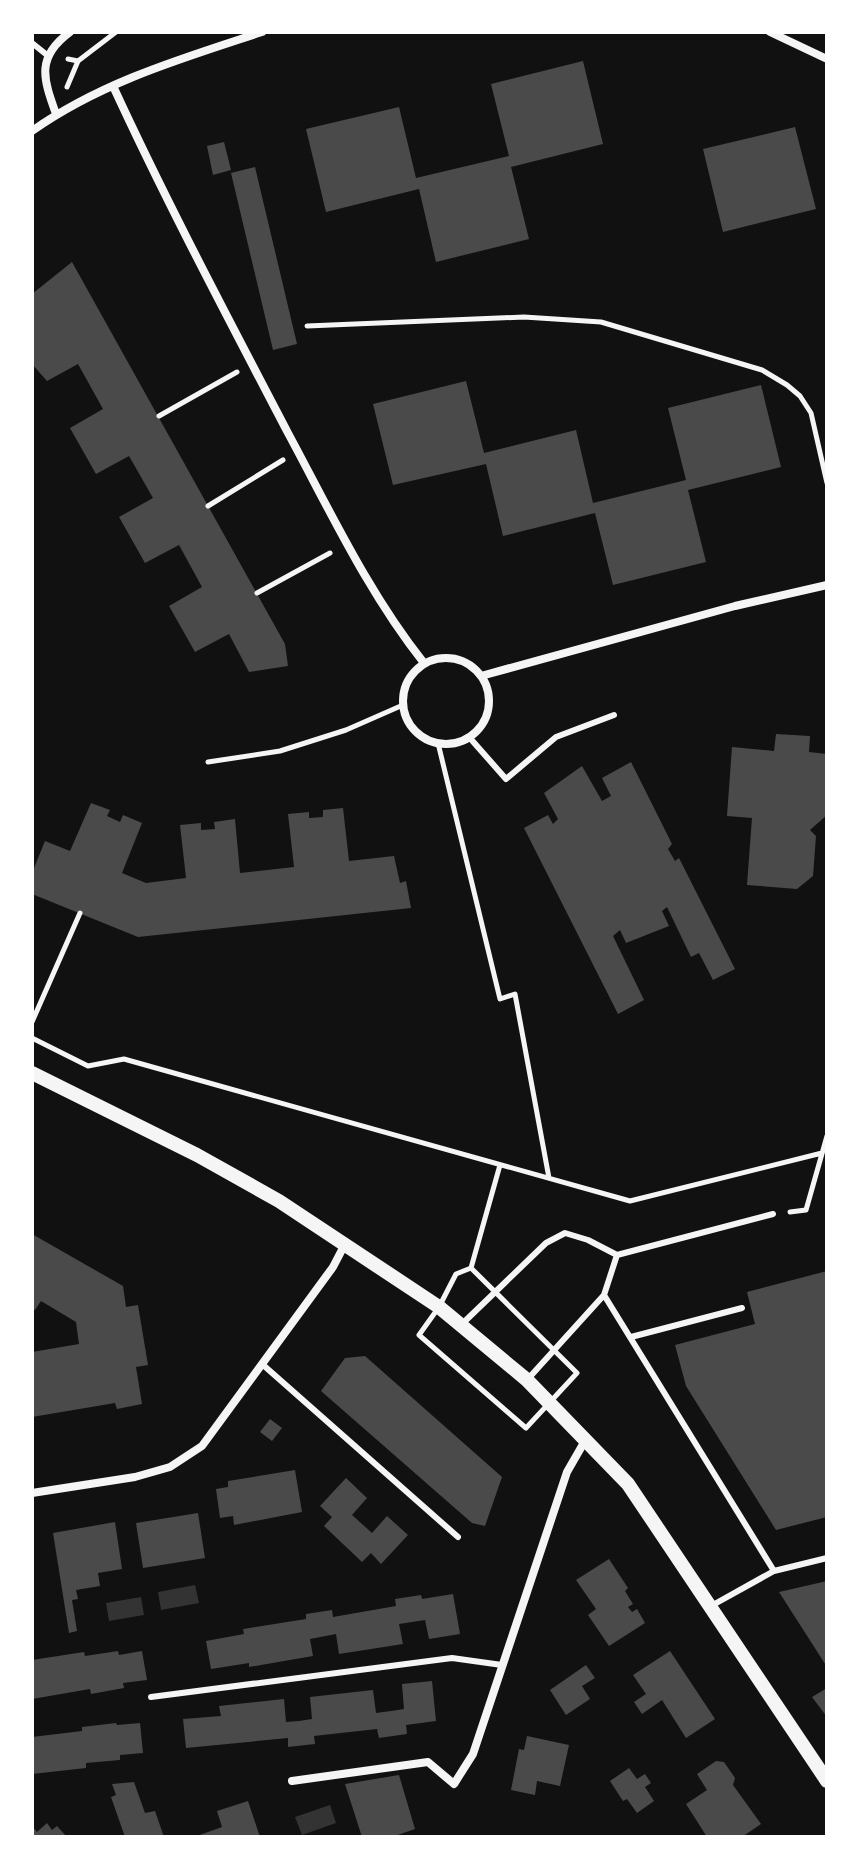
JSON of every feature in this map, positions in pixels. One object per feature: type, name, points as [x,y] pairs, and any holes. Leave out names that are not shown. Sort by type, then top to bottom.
[{"type":"street","points":[[56,114],[44,68],[47,55],[55,43],[70,32]]},
{"type":"street","points":[[32,131],[56,114],[113,86],[184,57],[262,32]]},
{"type":"street","points":[[770,32],[827,59]]},
{"type":"street","points":[[113,86],[172,211],[298,451],[397,629],[424,663]]},
{"type":"street","points":[[481,676],[735,606],[827,585]]},
{"type":"street","points":[[448,658],[461,660],[481,676],[489,702],[486,716],[469,737],[438,743],[424,738],[413,728],[403,705],[406,686],[413,673],[424,663],[448,658]]},
{"type":"street","points":[[32,1073],[197,1155],[279,1201],[462,1324],[527,1380],[628,1484],[827,1781]]},
{"type":"street","points":[[32,1493],[135,1477],[170,1467],[202,1446],[333,1267],[346,1244]]},
{"type":"street","points":[[292,1781],[428,1762],[454,1784],[473,1754],[567,1472],[586,1439]]},
{"type":"lane","points":[[32,43],[47,55]]},
{"type":"lane","points":[[469,737],[506,779],[556,737],[614,715]]},
{"type":"lane","points":[[462,1324],[546,1243],[565,1233],[588,1240],[617,1255],[773,1214]]},
{"type":"lane","points":[[527,1380],[604,1295],[617,1255]]},
{"type":"lane","points":[[604,1295],[774,1571]]},
{"type":"lane","points":[[631,1337],[742,1308]]},
{"type":"lane","points":[[262,1364],[458,1537]]},
{"type":"lane","points":[[711,1606],[774,1571],[827,1558]]},
{"type":"lane","points":[[151,1697],[452,1658],[502,1665]]},
{"type":"path","points":[[47,55],[78,61],[116,32]]},
{"type":"path","points":[[307,326],[524,317],[601,322],[762,370],[800,396],[811,413],[827,483]]},
{"type":"path","points":[[159,416],[251,363]]},
{"type":"path","points":[[208,506],[298,451]]},
{"type":"path","points":[[257,593],[348,542]]},
{"type":"path","points":[[208,762],[280,751],[346,730],[403,705]]},
{"type":"path","points":[[438,743],[500,999],[515,994],[549,1178]]},
{"type":"path","points":[[32,1022],[80,913]]},
{"type":"path","points":[[32,1038],[88,1066],[124,1059],[630,1201],[822,1153]]},
{"type":"path","points":[[773,1214],[806,1210],[827,1136]]},
{"type":"path","points":[[471,1268],[501,1164]]},
{"type":"shaded area","points":[[195,1585],[199,1603],[161,1610],[158,1592]]},
{"type":"shaded area","points":[[141,1597],[144,1615],[109,1621],[106,1603]]},
{"type":"shaded area","points":[[330,1805],[336,1823],[302,1835],[295,1817]]},
{"type":"building","points":[[583,61],[603,144],[511,167],[529,239],[436,262],[419,189],[326,212],[306,129],[399,107],[416,178],[509,156],[491,84]]},
{"type":"building","points":[[795,127],[816,209],[723,232],[703,149]]},
{"type":"building","points":[[224,142],[231,170],[213,175],[207,146]]},
{"type":"building","points":[[255,167],[297,344],[273,350],[231,173]]},
{"type":"building","points":[[72,262],[285,644],[288,666],[249,672],[229,634],[195,652],[169,606],[202,587],[179,545],[145,563],[119,517],[153,498],[129,456],[96,474],[70,428],[103,409],[78,364],[47,381],[32,364],[32,294]]},
{"type":"building","points":[[466,381],[484,453],[576,430],[593,503],[686,480],[668,408],[761,385],[781,467],[688,490],[706,562],[613,585],[595,513],[503,536],[486,464],[393,485],[373,404]]},
{"type":"building","points":[[776,734],[810,736],[809,752],[827,754],[827,815],[810,830],[816,836],[813,876],[797,889],[747,885],[752,818],[727,816],[732,747],[774,751]]},
{"type":"building","points":[[631,762],[672,844],[668,849],[675,861],[679,858],[735,969],[713,980],[699,953],[691,957],[667,907],[662,911],[669,926],[626,943],[620,930],[613,936],[644,1000],[618,1014],[524,828],[548,815],[553,824],[558,819],[544,793],[582,766],[602,801],[611,796],[602,778]]},
{"type":"building","points":[[91,803],[110,810],[107,816],[120,822],[123,815],[142,823],[122,873],[146,883],[186,878],[180,825],[201,823],[201,830],[215,829],[214,822],[235,819],[240,873],[294,867],[288,814],[309,812],[309,818],[323,817],[323,810],[343,808],[349,861],[394,856],[400,883],[406,881],[411,908],[138,937],[32,894],[32,873],[45,841],[70,851]]},
{"type":"building","points":[[32,1234],[123,1286],[126,1307],[138,1305],[148,1365],[136,1367],[142,1404],[117,1409],[115,1403],[32,1417],[32,1352],[79,1344],[76,1322],[41,1301],[35,1310],[32,1309]]},
{"type":"building","points":[[827,1271],[827,1517],[776,1530],[686,1386],[675,1345],[755,1324],[747,1292]]},
{"type":"building","points":[[365,1356],[502,1477],[485,1526],[472,1523],[321,1391],[345,1358]]},
{"type":"building","points":[[270,1419],[282,1428],[272,1441],[260,1432]]},
{"type":"building","points":[[295,1470],[302,1512],[234,1525],[233,1516],[220,1518],[216,1489],[228,1487],[228,1481]]},
{"type":"building","points":[[346,1478],[367,1498],[352,1515],[372,1533],[387,1516],[408,1535],[381,1564],[371,1553],[362,1562],[324,1526],[332,1517],[320,1506]]},
{"type":"building","points":[[198,1513],[205,1558],[143,1568],[136,1523]]},
{"type":"building","points":[[115,1522],[122,1569],[98,1573],[100,1586],[76,1590],[78,1599],[72,1600],[77,1631],[69,1633],[53,1533]]},
{"type":"building","points":[[609,1559],[628,1588],[625,1591],[633,1604],[628,1607],[632,1612],[637,1609],[645,1623],[609,1646],[588,1615],[596,1609],[576,1580]]},
{"type":"building","points":[[827,1581],[827,1667],[779,1592]]},
{"type":"building","points":[[453,1594],[460,1634],[429,1639],[425,1620],[399,1624],[403,1644],[339,1654],[336,1634],[310,1639],[313,1656],[249,1667],[249,1663],[211,1669],[206,1641],[244,1634],[243,1629],[306,1619],[306,1614],[332,1610],[333,1617],[396,1606],[395,1599]]},
{"type":"building","points":[[118,1651],[119,1655],[142,1651],[147,1680],[123,1683],[124,1688],[91,1694],[90,1689],[32,1699],[32,1660],[84,1652],[85,1656]]},
{"type":"building","points":[[670,1651],[715,1719],[686,1738],[662,1700],[642,1714],[634,1702],[646,1694],[633,1675]]},
{"type":"building","points":[[586,1665],[595,1678],[582,1686],[590,1699],[566,1715],[550,1690]]},
{"type":"building","points":[[432,1681],[436,1721],[406,1725],[407,1734],[379,1738],[377,1729],[314,1736],[315,1744],[288,1747],[288,1738],[186,1748],[183,1719],[221,1716],[219,1706],[284,1699],[286,1722],[299,1721],[312,1719],[310,1697],[373,1690],[376,1713],[404,1709],[402,1684]]},
{"type":"building","points":[[827,1688],[827,1717],[812,1697]]},
{"type":"building","points":[[116,1723],[140,1723],[143,1753],[120,1755],[120,1760],[86,1763],[86,1768],[32,1774],[32,1737]]},
{"type":"building","points":[[527,1736],[569,1745],[560,1786],[537,1781],[535,1795],[511,1790],[519,1749],[524,1750]]},
{"type":"building","points":[[716,1761],[724,1762],[735,1778],[733,1785],[761,1824],[742,1837],[707,1837],[686,1804],[707,1790],[697,1774]]},
{"type":"building","points":[[629,1768],[637,1779],[645,1774],[651,1783],[645,1787],[654,1801],[637,1813],[627,1799],[623,1801],[610,1781]]},
{"type":"building","points":[[399,1775],[415,1829],[392,1837],[362,1837],[345,1784]]},
{"type":"building","points":[[134,1782],[145,1813],[155,1811],[164,1837],[125,1837],[111,1797],[116,1795],[112,1784]]},
{"type":"building","points":[[248,1801],[260,1837],[194,1837],[222,1827],[217,1811]]},
{"type":"building","points":[[47,1823],[52,1830],[57,1826],[67,1837],[32,1837],[32,1826],[37,1832]]}]
